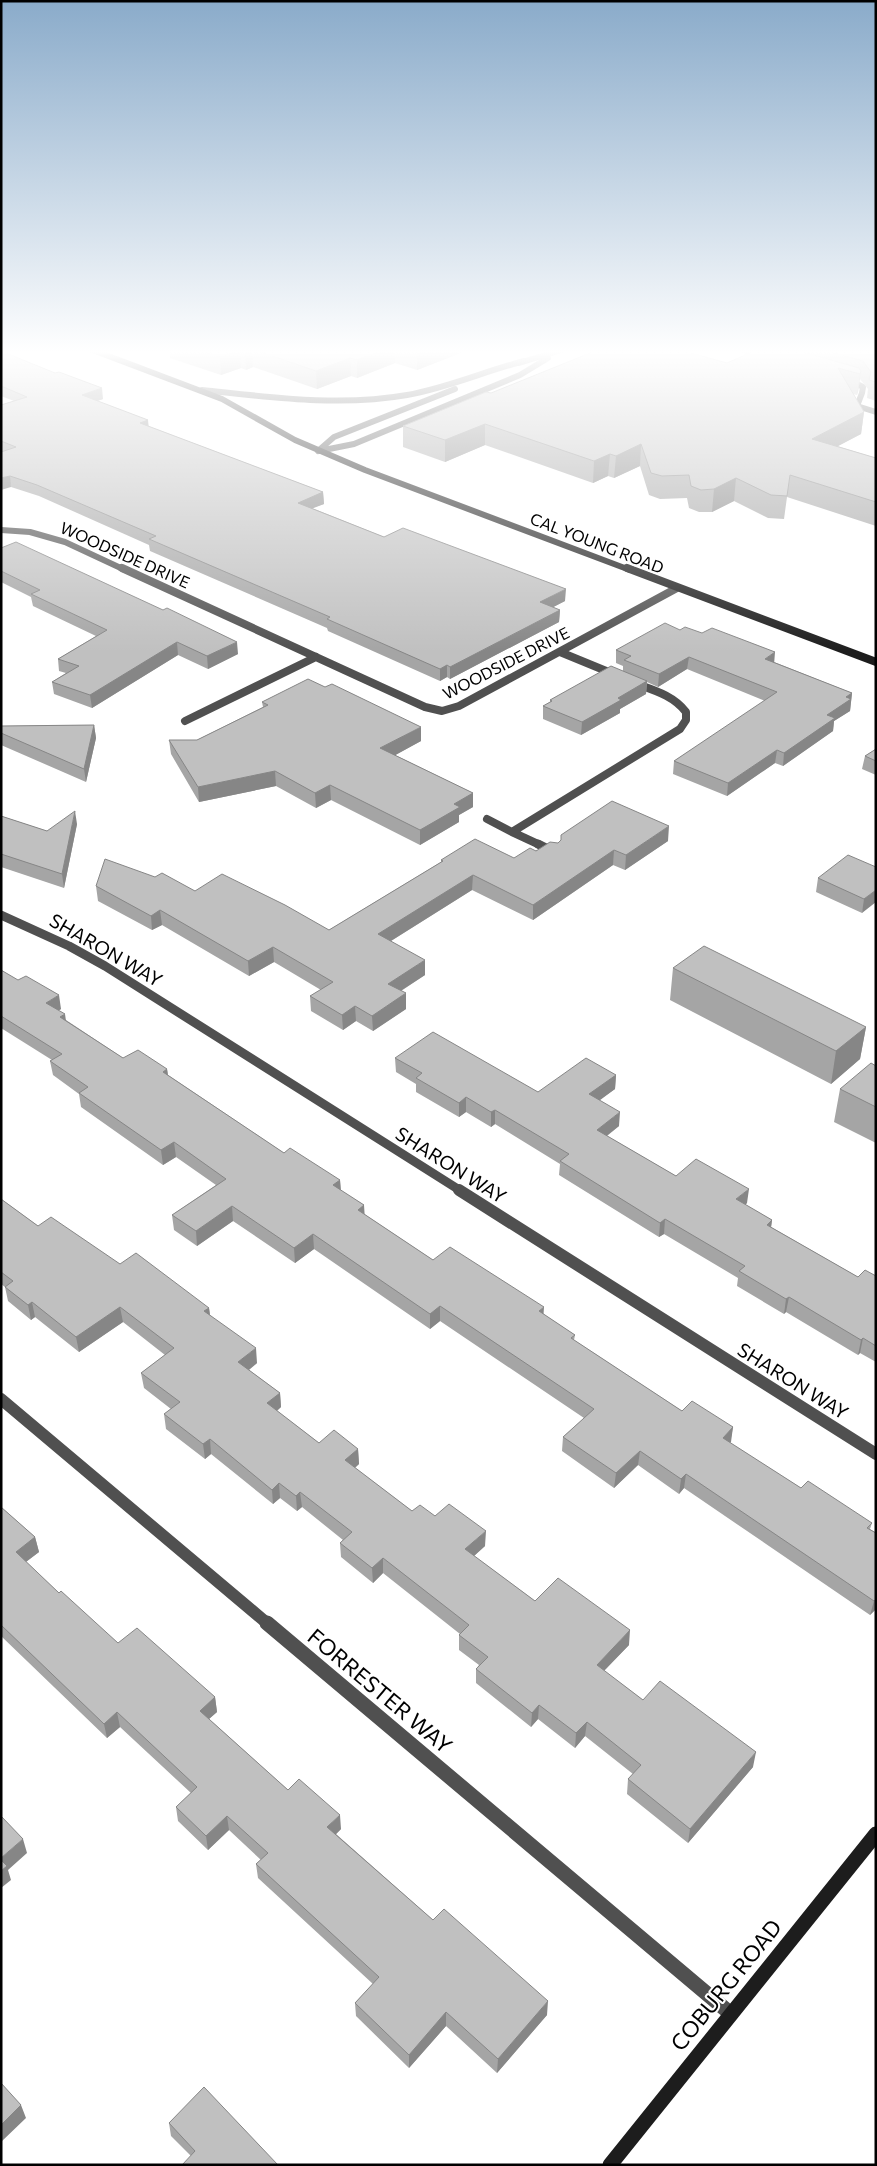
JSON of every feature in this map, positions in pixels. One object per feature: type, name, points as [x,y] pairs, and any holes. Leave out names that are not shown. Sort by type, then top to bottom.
[{"type":"main road","name":"CAL YOUNG ROAD","points":[[318,451],[876,662]]},
{"type":"main road","name":"COBURG ROAD","points":[[610,2165],[876,1834]]},
{"type":"street","name":"WOODSIDE DRIVE","points":[[1,530],[30,532],[58,538],[425,707],[444,711],[459,706],[677,588]]},
{"type":"street","points":[[512,832],[680,729],[686,720],[686,712],[674,700],[560,652]]},
{"type":"street","points":[[185,721],[316,657]]},
{"type":"street","points":[[487,819],[554,852]]},
{"type":"street","name":"SHARON WAY","points":[[1,915],[69,946],[105,966],[876,1454]]},
{"type":"street","name":"FORRESTER WAY","points":[[1,1399],[731,2014]]},
{"type":"building","points":[[7,450],[212,450],[323,492],[298,503],[384,537],[403,528],[566,589],[540,602],[560,610],[450,667],[447,665],[440,669],[327,619],[330,617],[149,539],[156,536],[37,485],[10,476],[1,478],[1,452]]},
{"type":"building","points":[[562,450],[628,450],[616,456],[610,454],[594,461]]},
{"type":"building","points":[[643,450],[849,450],[876,458],[876,502],[790,475],[787,496],[771,495],[736,478],[714,489],[701,490],[691,486],[689,475],[662,476],[651,473]]},
{"type":"building","points":[[16,542],[163,610],[167,608],[237,642],[207,656],[177,642],[90,695],[52,682],[79,666],[58,659],[107,630],[31,594],[40,590],[1,571],[1,548]]},
{"type":"building","points":[[665,623],[680,630],[685,627],[702,633],[712,628],[775,652],[765,659],[852,693],[846,697],[851,699],[827,715],[835,718],[784,753],[777,750],[728,783],[674,761],[777,692],[689,657],[659,674],[624,660],[631,656],[616,650]]},
{"type":"building","points":[[611,666],[647,681],[618,698],[621,700],[582,722],[543,706],[552,701],[550,700]]},
{"type":"building","points":[[308,679],[325,687],[332,684],[421,727],[380,748],[473,793],[454,804],[460,807],[420,830],[330,785],[315,793],[275,771],[198,787],[169,740],[197,740],[268,705],[262,702]]},
{"type":"building","points":[[94,725],[84,769],[1,733],[1,726]]},
{"type":"building","points":[[876,749],[876,761],[865,756]]},
{"type":"building","points":[[612,801],[669,826],[626,855],[614,850],[533,905],[473,875],[378,934],[425,960],[388,984],[406,993],[372,1016],[355,1006],[342,1015],[310,996],[333,982],[273,947],[248,961],[160,910],[151,916],[96,886],[105,859],[155,877],[162,873],[195,891],[222,874],[285,905],[329,930],[443,861],[441,860],[475,839],[514,858],[530,848],[536,851],[550,842],[558,843],[561,840],[561,835]]},
{"type":"building","points":[[75,811],[62,874],[1,854],[1,816],[47,831]]},
{"type":"building","points":[[848,855],[876,867],[876,890],[864,899],[818,878]]},
{"type":"building","points":[[704,946],[866,1027],[836,1051],[673,968]]},
{"type":"building","points":[[1,970],[18,980],[26,976],[59,995],[46,1003],[65,1014],[60,1017],[123,1058],[138,1050],[167,1069],[163,1072],[284,1153],[290,1148],[340,1180],[333,1185],[364,1205],[358,1210],[433,1260],[450,1247],[544,1307],[539,1311],[575,1335],[571,1338],[682,1411],[692,1401],[733,1427],[723,1438],[801,1488],[808,1481],[872,1523],[867,1528],[876,1533],[876,1599],[874,1601],[686,1474],[681,1479],[640,1451],[616,1473],[563,1437],[594,1409],[440,1306],[430,1314],[313,1234],[294,1248],[232,1206],[196,1231],[172,1215],[226,1179],[174,1142],[161,1150],[79,1093],[88,1087],[50,1061],[62,1054],[1,1016]]},
{"type":"building","points":[[433,1032],[538,1092],[586,1058],[616,1075],[589,1094],[620,1112],[597,1130],[676,1176],[696,1159],[749,1189],[736,1199],[772,1220],[767,1225],[858,1277],[865,1270],[876,1276],[876,1346],[863,1338],[861,1340],[789,1297],[786,1299],[739,1271],[745,1266],[665,1219],[660,1223],[560,1161],[569,1154],[495,1110],[491,1112],[466,1097],[459,1103],[416,1078],[422,1073],[395,1058]]},
{"type":"building","points":[[871,1063],[876,1066],[876,1107],[840,1089]]},
{"type":"building","points":[[1,1199],[38,1226],[51,1217],[120,1264],[136,1253],[209,1308],[204,1311],[256,1348],[238,1362],[280,1393],[267,1403],[319,1443],[334,1430],[358,1449],[345,1460],[412,1511],[420,1505],[435,1516],[449,1504],[486,1531],[465,1549],[535,1601],[558,1578],[630,1630],[597,1665],[643,1700],[660,1681],[756,1752],[690,1829],[628,1779],[641,1765],[587,1722],[576,1733],[539,1705],[532,1713],[476,1669],[488,1657],[459,1635],[469,1625],[383,1558],[372,1568],[340,1543],[352,1532],[300,1492],[296,1496],[279,1483],[272,1490],[210,1439],[203,1444],[164,1414],[180,1402],[141,1373],[174,1348],[120,1307],[76,1337],[32,1302],[28,1305],[5,1287],[13,1281],[1,1272]]},
{"type":"building","points":[[1,1507],[35,1537],[16,1552],[59,1593],[61,1591],[118,1643],[137,1628],[215,1697],[200,1711],[288,1790],[299,1779],[340,1815],[327,1827],[433,1920],[444,1909],[548,2001],[498,2059],[446,2012],[409,2055],[355,2003],[379,1977],[256,1864],[268,1853],[227,1816],[206,1836],[176,1807],[197,1787],[117,1712],[104,1724],[1,1625]]},
{"type":"building","points":[[1,1816],[23,1839],[1,1858]]},
{"type":"building","points":[[1,1860],[7,1866],[1,1871]]},
{"type":"building","points":[[1,2083],[21,2105],[1,2125]]},
{"type":"building","points":[[204,2087],[278,2165],[182,2165],[195,2151],[169,2123]]}]
